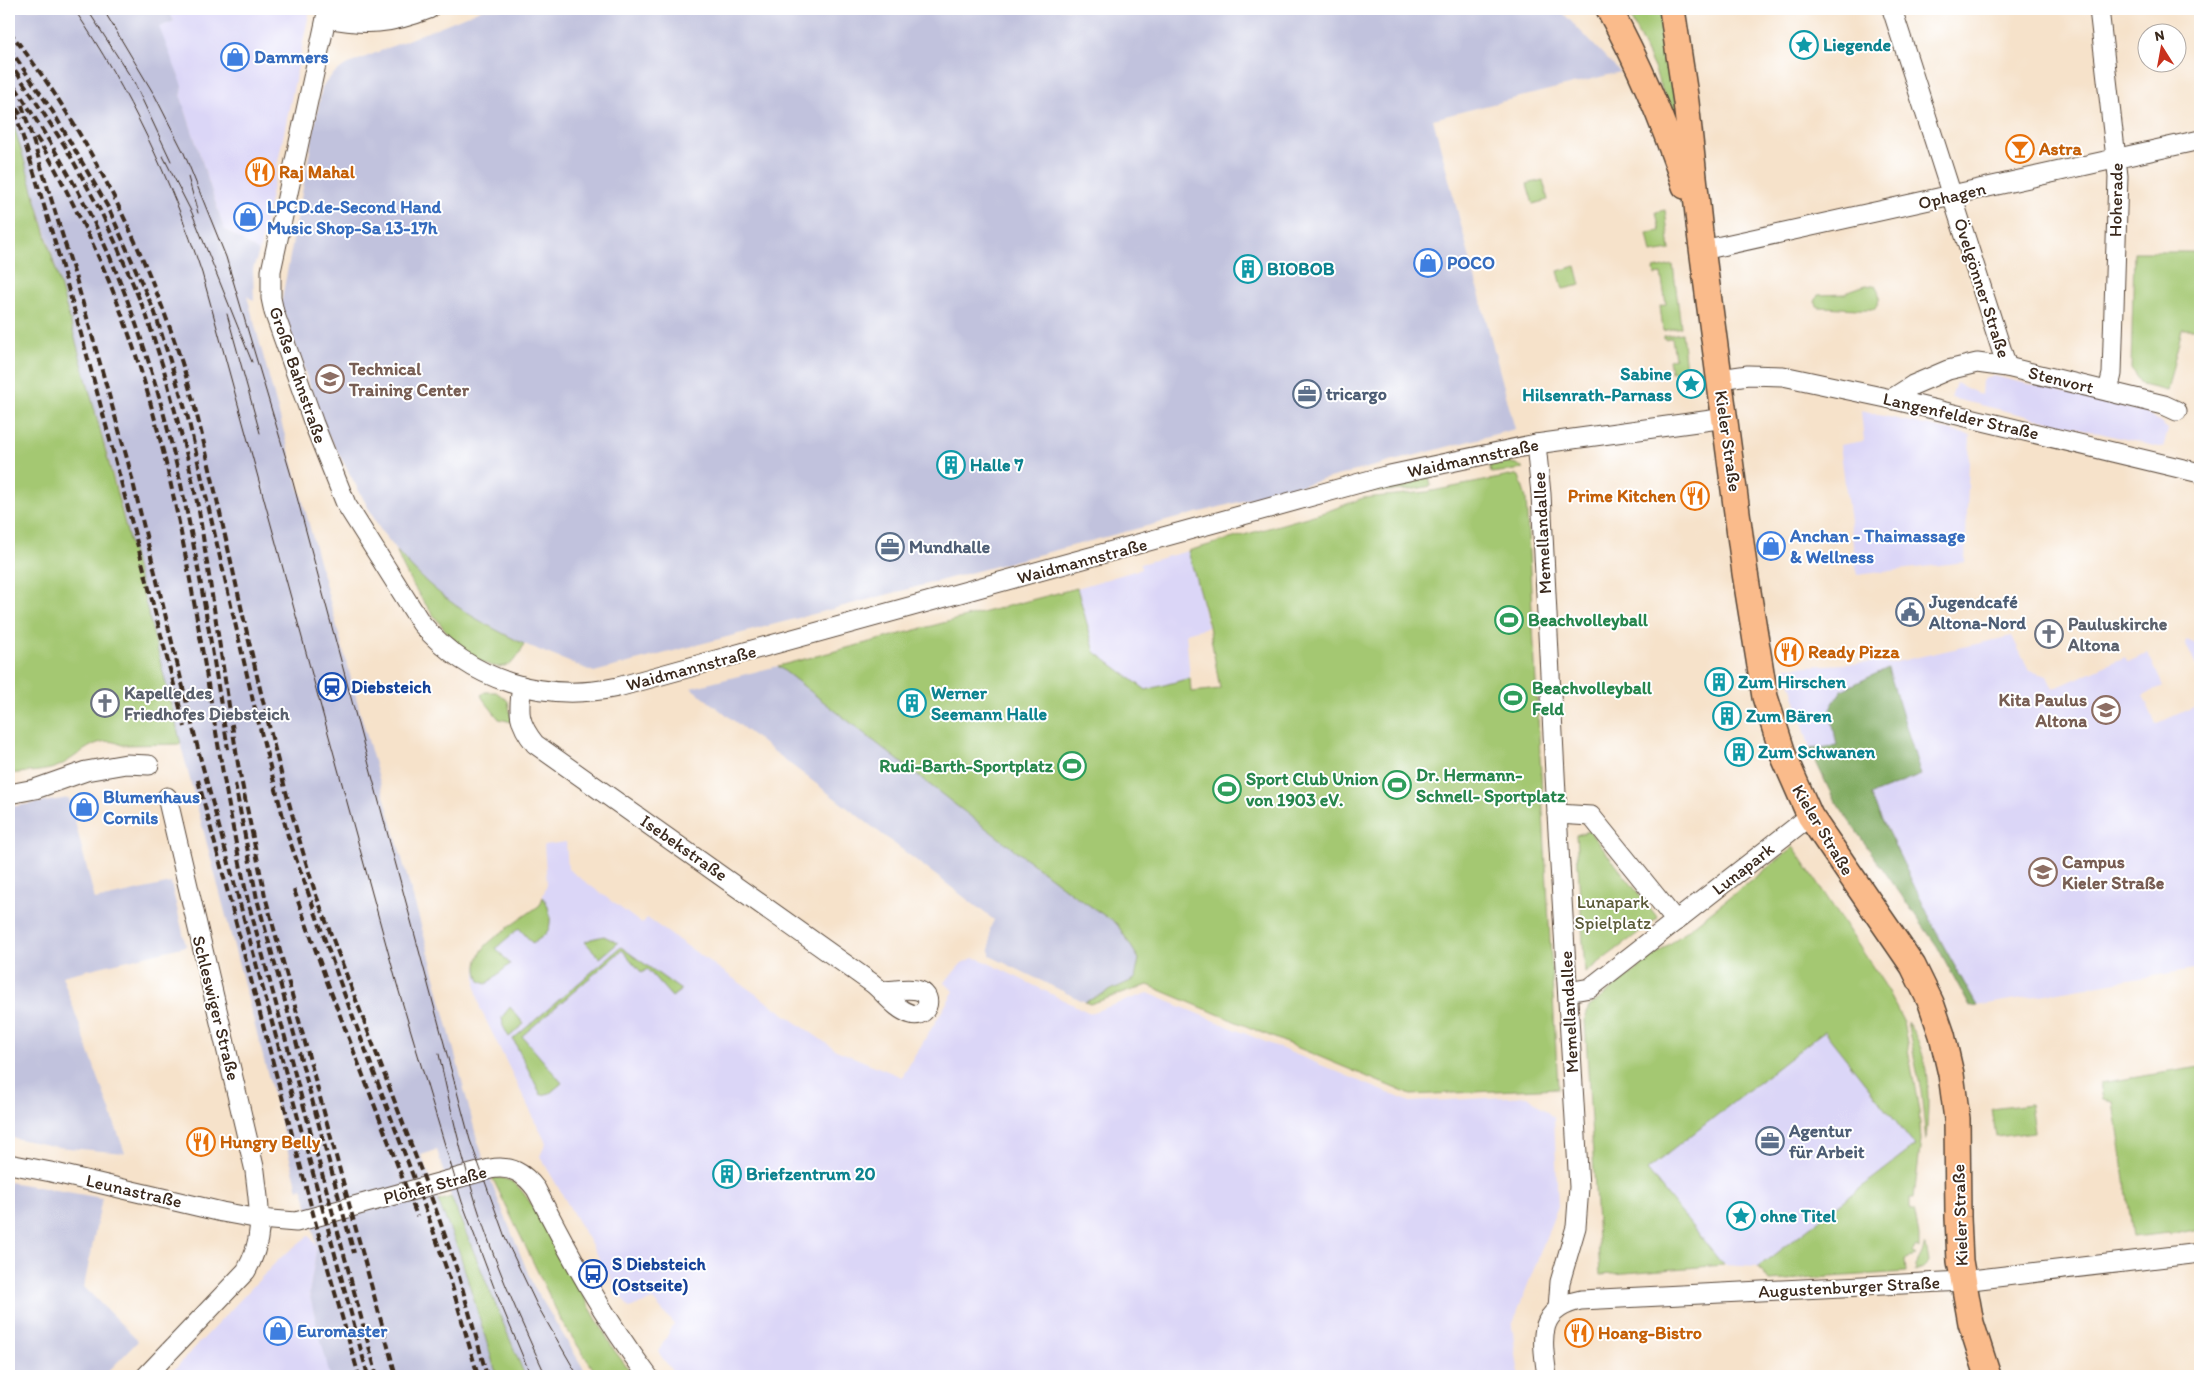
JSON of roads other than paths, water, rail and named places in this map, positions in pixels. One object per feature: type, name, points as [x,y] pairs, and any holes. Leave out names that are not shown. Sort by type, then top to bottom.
[{"type":"main road","name":"Kieler Straße","points":[[1609,9],[1644,75],[1667,130],[1701,242]]},
{"type":"main road","name":"Kieler Straße","points":[[1672,9],[1686,102],[1701,242],[1726,418],[1744,573],[1766,697],[1784,757],[1810,816],[1913,966],[1931,1003],[1942,1035],[1951,1074],[1957,1119],[1958,1238],[1963,1281],[1971,1323],[1988,1376]]},
{"type":"street","points":[[327,14],[354,24],[381,23],[429,9]]},
{"type":"street","name":"Övelgönner Straße","points":[[1892,9],[1936,140],[2007,367]]},
{"type":"street","name":"Hoherade","points":[[2099,9],[2117,157],[2112,374],[2108,391]]},
{"type":"street","name":"Große Bahnstraße","points":[[327,14],[271,271],[271,298],[314,424],[346,504],[422,622],[448,651]]},
{"type":"street","name":"Ophagen","points":[[1701,242],[1952,195],[2200,140]]},
{"type":"street","name":"Stenvort","points":[[1891,399],[1913,385],[1948,370],[1977,363],[2007,367],[2108,391],[2164,405],[2177,412]]},
{"type":"street","name":"Langenfelder Straße","points":[[1720,379],[1748,375],[1783,376],[1891,399],[2200,473]]},
{"type":"street","name":"Waidmannstraße","points":[[448,651],[484,673],[540,690],[572,693],[618,688],[1385,476],[1536,444],[1726,418]]},
{"type":"street","name":"Memellandallee","points":[[1536,444],[1541,494],[1557,814],[1579,1187],[1576,1227],[1560,1282],[1558,1308]]},
{"type":"street","name":"Isebekstraße","points":[[522,686],[519,712],[521,722],[525,732],[535,744],[698,858],[882,991]]},
{"type":"street","points":[[9,794],[35,789],[86,771],[126,764],[149,765]]},
{"type":"street","name":"Schleswiger Straße","points":[[146,1376],[246,1271],[254,1258],[258,1244],[260,1219],[255,1171],[167,797]]},
{"type":"street","points":[[1557,814],[1591,816],[1676,922]]},
{"type":"street","name":"Lunapark","points":[[1568,992],[1590,988],[1810,816]]},
{"type":"street","name":"Leunastraße","points":[[9,1164],[260,1219]]},
{"type":"street","name":"Plöner Straße","points":[[260,1219],[296,1222],[308,1220],[490,1169],[511,1168],[528,1179],[536,1190],[599,1306],[622,1342],[648,1376]]},
{"type":"street","name":"Augustenburger Straße","points":[[1558,1308],[1568,1303],[1600,1299],[1963,1281],[2200,1253]]},
{"type":"street","points":[[1546,1376],[1543,1339],[1550,1316],[1558,1308]]},
{"type":"tram line","points":[[74,9],[113,71],[147,136],[177,204],[202,273],[398,988],[462,1202],[495,1290],[531,1376]]},
{"type":"tram line","points":[[87,9],[134,82],[171,161]]},
{"type":"tram line","points":[[103,9],[155,96],[184,153],[226,257],[291,475],[470,1140],[506,1240],[537,1305],[578,1376]]},
{"type":"tram line","points":[[163,156],[192,213],[252,362]]},
{"type":"tram line","points":[[188,177],[198,213]]},
{"type":"tram line","points":[[227,314],[260,433]]},
{"type":"tram line","points":[[439,1054],[462,1155],[484,1229],[512,1300],[546,1376]]},
{"type":"railway","points":[[9,31],[37,69],[88,148],[131,232],[167,319],[196,411],[269,727],[303,853],[316,895],[436,1210],[458,1273],[487,1376]]},
{"type":"railway","points":[[9,48],[53,112],[109,209],[155,313],[188,418],[253,701],[288,836],[342,988],[427,1213],[450,1279],[478,1376]]},
{"type":"railway","points":[[9,61],[65,146],[101,212],[147,317],[164,370],[187,456],[199,511],[238,764],[265,896],[396,1376]]},
{"type":"railway","points":[[9,77],[61,160],[96,225],[130,308],[151,369],[168,431],[196,558],[228,749]]},
{"type":"railway","points":[[9,98],[23,118]]},
{"type":"railway","points":[[22,105],[76,279],[128,462],[199,753],[368,1376]]},
{"type":"railway","points":[[15,112],[83,341],[185,727]]},
{"type":"railway","points":[[36,137],[54,166],[80,218],[116,299],[144,382],[167,467],[185,553],[248,901],[377,1376]]},
{"type":"railway","points":[[198,780],[323,1251],[359,1376]]},
{"type":"railway","points":[[235,784],[257,899],[354,1253]]},
{"type":"railway","points":[[294,890],[417,1216]]},
{"type":"place","name":"Liegende","points":[[1804,45]]},
{"type":"place","name":"Dammers","points":[[235,57]]},
{"type":"place","name":"Astra","points":[[2020,149]]},
{"type":"place","name":"Raj Mahal","points":[[260,172]]},
{"type":"place","name":"LPCD.de-Second Hand Music Shop-Sa 13-17h","points":[[248,217]]},
{"type":"place","name":"POCO","points":[[1428,263]]},
{"type":"place","name":"BIOBOB","points":[[1248,269]]},
{"type":"place","name":"Technical Training Center","points":[[330,379]]},
{"type":"place","name":"Sabine Hilsenrath-Parnass","points":[[1691,384]]},
{"type":"place","name":"tricargo","points":[[1307,394]]},
{"type":"place","name":"Halle 7","points":[[951,465]]},
{"type":"place","name":"Prime Kitchen","points":[[1695,496]]},
{"type":"place","name":"Anchan - Thaimassage & Wellness","points":[[1771,546]]},
{"type":"place","name":"Mundhalle","points":[[890,547]]},
{"type":"place","name":"Jugendcafé Altona-Nord","points":[[1910,612]]},
{"type":"place","name":"Beachvolleyball","points":[[1509,620]]},
{"type":"place","name":"Pauluskirche Altona","points":[[2049,634]]},
{"type":"place","name":"Ready Pizza","points":[[1789,652]]},
{"type":"place","name":"Zum Hirschen","points":[[1719,682]]},
{"type":"place","name":"Diebsteich","points":[[332,687]]},
{"type":"place","name":"Beachvolleyball Feld","points":[[1513,698]]},
{"type":"place","name":"Kapelle des Friedhofes Diebsteich","points":[[105,703]]},
{"type":"place","name":"Werner Seemann Halle","points":[[912,703]]},
{"type":"place","name":"Kita Paulus Altona","points":[[2106,710]]},
{"type":"place","name":"Zum Bären","points":[[1727,716]]},
{"type":"place","name":"Zum Schwanen","points":[[1739,752]]},
{"type":"place","name":"Rudi-Barth-Sportplatz","points":[[1072,766]]},
{"type":"place","name":"Dr. Hermann- Schnell- Sportplatz","points":[[1397,785]]},
{"type":"place","name":"Sport Club Union von 1903 eV.","points":[[1227,789]]},
{"type":"place","name":"Blumenhaus Cornils","points":[[84,807]]},
{"type":"place","name":"Campus Kieler Straße","points":[[2043,872]]},
{"type":"place","name":"Agentur für Arbeit","points":[[1770,1141]]},
{"type":"place","name":"Hungry Belly","points":[[201,1142]]},
{"type":"place","name":"Briefzentrum 20","points":[[727,1174]]},
{"type":"place","name":"ohne Titel","points":[[1741,1216]]},
{"type":"place","name":"S Diebsteich (Ostseite)","points":[[593,1274]]},
{"type":"place","name":"Euromaster","points":[[278,1331]]},
{"type":"place","name":"Hoang-Bistro","points":[[1579,1333]]},
{"type":"park label","name":"Lunapark Spielplatz","points":[[1613,912]]}]
